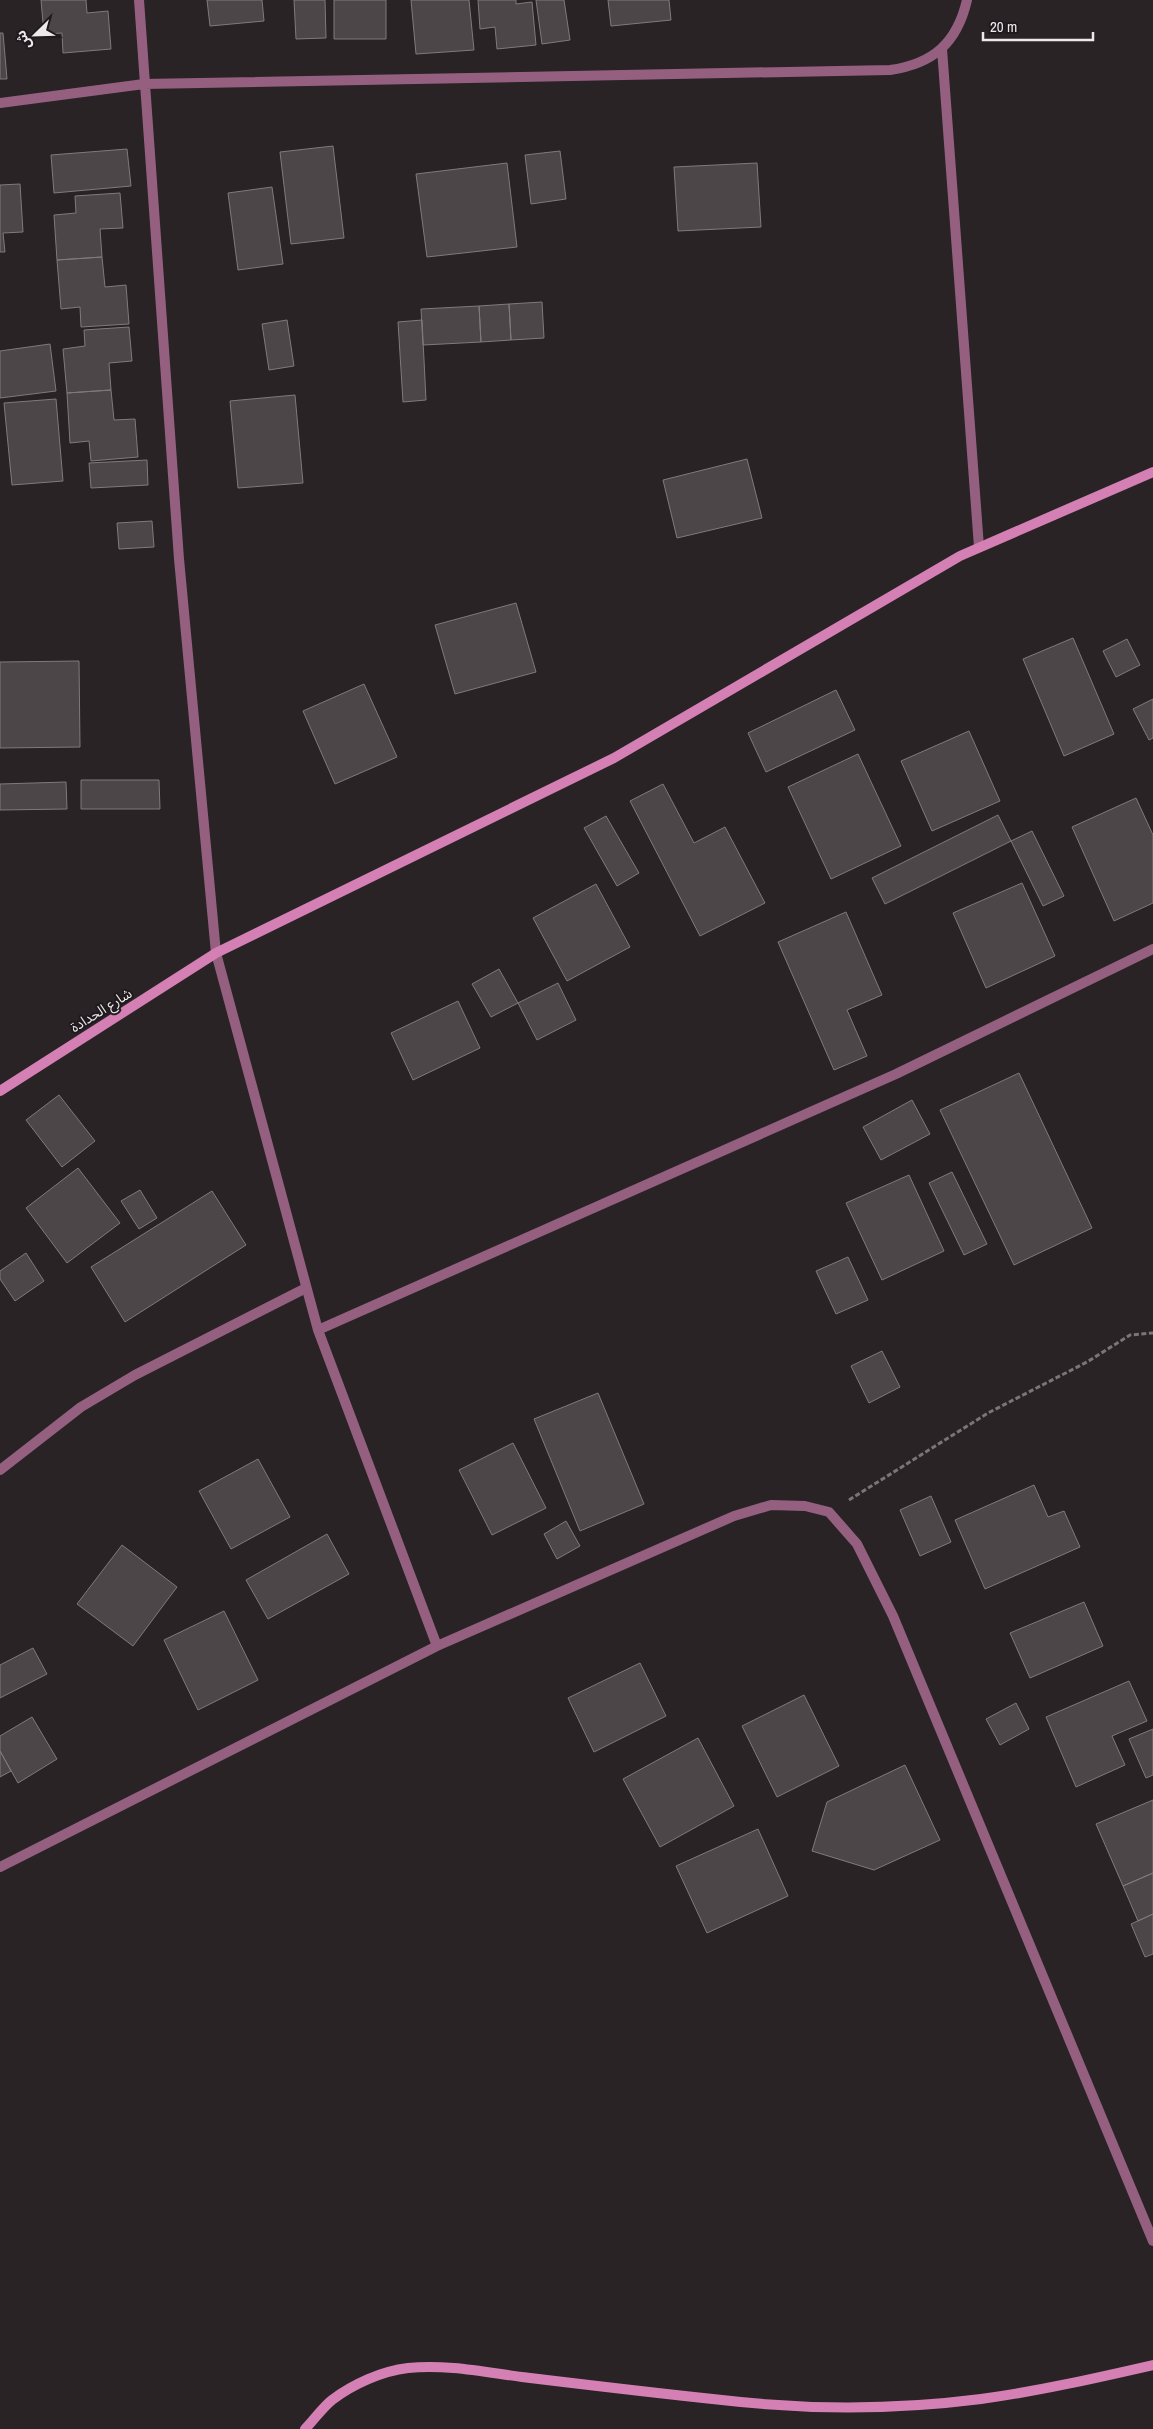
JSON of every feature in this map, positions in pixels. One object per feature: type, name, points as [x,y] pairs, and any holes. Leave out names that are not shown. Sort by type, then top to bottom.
[{"type":"street","points":[[139,0],[179,559],[216,953],[318,1330],[437,1646]]},
{"type":"street","points":[[0,103],[144,84],[890,70],[909,67],[926,60],[942,49],[954,34],[963,17],[966,0]]},
{"type":"street","points":[[942,49],[979,547]]},
{"type":"street","name":"شارع الحدادة","points":[[0,1091],[216,953],[614,758],[960,556],[1153,472]]},
{"type":"street","points":[[318,1330],[896,1074],[1153,949]]},
{"type":"street","points":[[0,1470],[80,1407],[135,1375],[306,1288]]},
{"type":"street","points":[[0,1867],[437,1646],[734,1516],[771,1505],[805,1506],[830,1512],[857,1544],[893,1616],[1153,2241]]},
{"type":"street","points":[[305,2429],[331,2401],[356,2385],[382,2374],[406,2368],[455,2369],[787,2406],[850,2407],[913,2406],[981,2399],[1048,2388],[1153,2365]]},
{"type":"path","points":[[830,1512],[988,1413],[1087,1362],[1130,1335],[1153,1333]]},
{"type":"building","points":[[41,0],[86,0],[87,13],[108,11],[111,49],[63,53],[62,33],[44,34]]},
{"type":"building","points":[[207,0],[262,0],[264,21],[210,26]]},
{"type":"building","points":[[294,0],[325,0],[326,38],[296,39]]},
{"type":"building","points":[[334,0],[386,0],[386,39],[334,39]]},
{"type":"building","points":[[411,0],[469,0],[474,50],[416,54]]},
{"type":"building","points":[[478,0],[516,0],[516,4],[532,2],[536,45],[497,49],[495,27],[480,29]]},
{"type":"building","points":[[536,0],[564,0],[570,40],[542,44]]},
{"type":"building","points":[[608,0],[669,0],[671,20],[611,26]]},
{"type":"building","points":[[0,33],[3,33],[7,79],[0,79]]},
{"type":"building","points":[[333,146],[344,238],[291,244],[280,152]]},
{"type":"building","points":[[127,149],[131,186],[54,193],[51,155]]},
{"type":"building","points":[[560,151],[566,199],[531,204],[525,155]]},
{"type":"building","points":[[507,163],[517,247],[427,257],[416,174]]},
{"type":"building","points":[[757,163],[761,227],[678,231],[674,167]]},
{"type":"building","points":[[20,184],[23,232],[3,233],[5,252],[0,252],[0,185]]},
{"type":"building","points":[[272,187],[283,264],[238,270],[228,193]]},
{"type":"building","points":[[120,193],[123,228],[100,229],[102,257],[57,260],[54,215],[76,213],[75,196]]},
{"type":"building","points":[[102,257],[105,287],[126,285],[129,324],[81,327],[80,307],[61,309],[57,260]]},
{"type":"building","points":[[542,302],[544,338],[511,340],[509,304]]},
{"type":"building","points":[[509,304],[511,340],[481,342],[479,306]]},
{"type":"building","points":[[479,306],[481,342],[423,345],[421,309]]},
{"type":"building","points":[[287,320],[294,366],[269,370],[262,324]]},
{"type":"building","points":[[422,320],[426,400],[403,402],[398,322]]},
{"type":"building","points":[[129,327],[132,361],[109,363],[111,390],[67,393],[63,349],[85,346],[84,330]]},
{"type":"building","points":[[50,344],[56,391],[0,398],[0,351]]},
{"type":"building","points":[[111,390],[114,420],[135,419],[138,457],[91,461],[89,441],[70,443],[67,393]]},
{"type":"building","points":[[295,395],[303,483],[238,488],[230,401]]},
{"type":"building","points":[[56,399],[63,481],[12,485],[4,403]]},
{"type":"building","points":[[747,459],[762,518],[677,538],[663,480]]},
{"type":"building","points":[[147,460],[148,485],[91,488],[89,463]]},
{"type":"building","points":[[152,521],[154,547],[119,549],[117,523]]},
{"type":"building","points":[[516,603],[536,672],[455,694],[435,625]]},
{"type":"building","points":[[1073,638],[1114,734],[1064,756],[1023,659]]},
{"type":"building","points":[[1127,639],[1140,665],[1116,677],[1103,651]]},
{"type":"building","points":[[79,661],[80,747],[0,748],[0,662]]},
{"type":"building","points":[[364,684],[397,757],[335,784],[303,711]]},
{"type":"building","points":[[836,690],[855,730],[766,772],[748,733]]},
{"type":"building","points":[[1153,699],[1153,738],[1149,740],[1133,709]]},
{"type":"building","points":[[969,731],[1000,801],[932,831],[901,761]]},
{"type":"building","points":[[858,754],[901,846],[831,879],[788,787]]},
{"type":"building","points":[[81,780],[159,780],[160,809],[81,809]]},
{"type":"building","points":[[66,782],[67,809],[0,810],[0,784]]},
{"type":"building","points":[[663,784],[694,843],[725,827],[765,903],[700,936],[630,801]]},
{"type":"building","points":[[1136,798],[1153,835],[1153,903],[1114,921],[1072,827]]},
{"type":"building","points":[[998,815],[1011,841],[885,904],[872,878]]},
{"type":"building","points":[[606,816],[639,873],[617,886],[584,828]]},
{"type":"building","points":[[1032,831],[1064,896],[1043,906],[1011,841]]},
{"type":"building","points":[[1022,883],[1055,956],[986,988],[953,913]]},
{"type":"building","points":[[596,884],[630,947],[567,981],[533,918]]},
{"type":"building","points":[[846,912],[882,995],[847,1010],[867,1056],[834,1070],[778,942]]},
{"type":"building","points":[[499,969],[518,1003],[491,1017],[472,984]]},
{"type":"building","points":[[558,983],[576,1020],[537,1040],[518,1003]]},
{"type":"building","points":[[458,1001],[480,1048],[413,1080],[391,1033]]},
{"type":"building","points":[[1019,1073],[1092,1228],[1014,1265],[940,1110]]},
{"type":"building","points":[[59,1095],[95,1141],[62,1167],[26,1120]]},
{"type":"building","points":[[912,1100],[930,1134],[881,1160],[863,1127]]},
{"type":"building","points":[[78,1168],[120,1223],[67,1263],[26,1208]]},
{"type":"building","points":[[952,1172],[987,1244],[964,1255],[929,1183]]},
{"type":"building","points":[[909,1175],[944,1251],[882,1280],[846,1203]]},
{"type":"building","points":[[140,1190],[157,1218],[139,1229],[121,1201]]},
{"type":"building","points":[[212,1191],[246,1245],[125,1322],[91,1267]]},
{"type":"building","points":[[26,1253],[44,1281],[15,1301],[0,1279],[0,1271]]},
{"type":"building","points":[[848,1257],[868,1300],[836,1314],[816,1271]]},
{"type":"building","points":[[882,1351],[900,1387],[869,1403],[851,1366]]},
{"type":"building","points":[[598,1393],[644,1504],[580,1531],[534,1419]]},
{"type":"building","points":[[513,1443],[546,1508],[492,1535],[459,1470]]},
{"type":"building","points":[[258,1459],[290,1517],[231,1549],[199,1491]]},
{"type":"building","points":[[1034,1485],[1048,1517],[1064,1511],[1080,1547],[985,1589],[955,1520]]},
{"type":"building","points":[[931,1496],[951,1542],[920,1556],[900,1510]]},
{"type":"building","points":[[566,1521],[580,1546],[557,1559],[544,1534]]},
{"type":"building","points":[[327,1534],[349,1574],[268,1619],[246,1580]]},
{"type":"building","points":[[122,1545],[177,1587],[133,1646],[77,1604]]},
{"type":"building","points":[[1084,1602],[1103,1646],[1030,1678],[1010,1633]]},
{"type":"building","points":[[224,1611],[258,1680],[198,1710],[164,1640]]},
{"type":"building","points":[[33,1648],[47,1674],[0,1698],[0,1665]]},
{"type":"building","points":[[640,1663],[666,1716],[594,1752],[568,1698]]},
{"type":"building","points":[[1129,1681],[1147,1721],[1112,1736],[1125,1765],[1076,1787],[1046,1717]]},
{"type":"building","points":[[804,1695],[839,1766],[777,1797],[742,1726]]},
{"type":"building","points":[[1016,1703],[1029,1729],[1000,1745],[986,1719]]},
{"type":"building","points":[[32,1717],[57,1759],[18,1783],[0,1751],[0,1736]]},
{"type":"building","points":[[1153,1729],[1153,1775],[1146,1778],[1129,1739]]},
{"type":"building","points":[[698,1738],[734,1806],[660,1847],[623,1779]]},
{"type":"building","points":[[0,1751],[11,1771],[0,1777]]},
{"type":"building","points":[[905,1765],[940,1840],[874,1870],[812,1851],[827,1802]]},
{"type":"building","points":[[1153,1800],[1153,1873],[1123,1886],[1096,1824]]},
{"type":"building","points":[[758,1829],[788,1896],[707,1933],[676,1866]]},
{"type":"building","points":[[1153,1873],[1153,1914],[1138,1921],[1123,1886]]},
{"type":"building","points":[[1153,1914],[1153,1954],[1145,1957],[1131,1924]]}]
